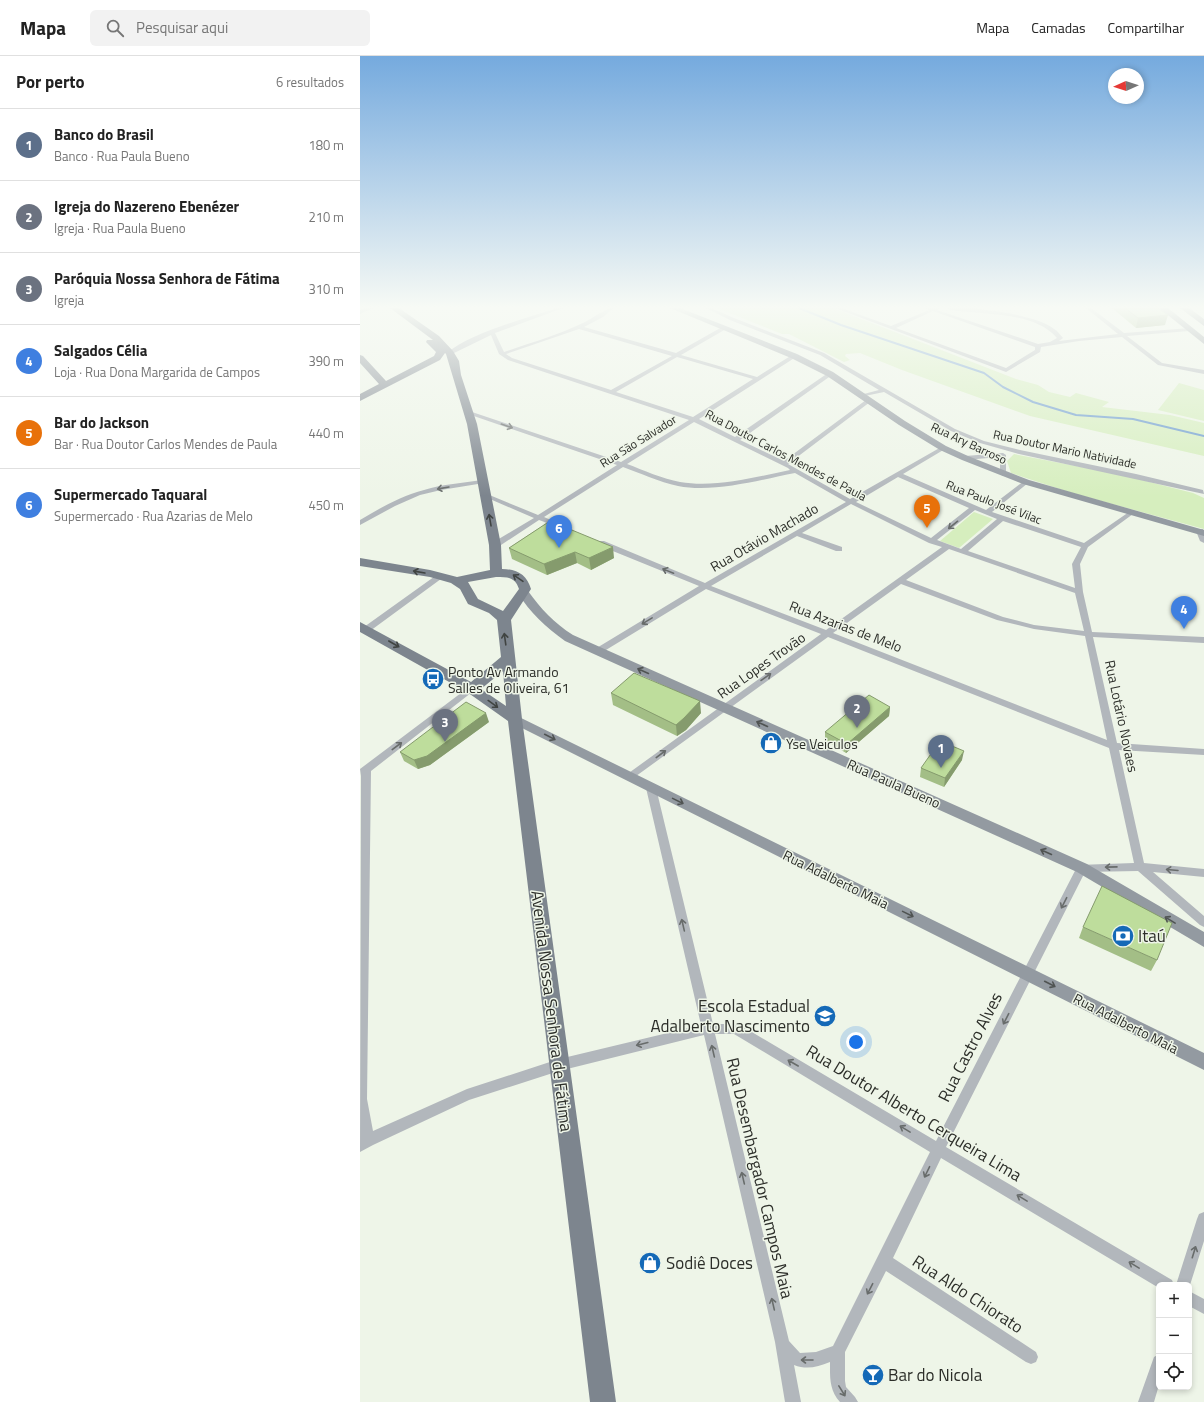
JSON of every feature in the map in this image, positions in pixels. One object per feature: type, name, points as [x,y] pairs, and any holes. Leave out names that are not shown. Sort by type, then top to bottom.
[{"type":"main road","points":[[372,371],[385,385]]},
{"type":"main road","points":[[360,398],[413,371]]},
{"type":"main road","points":[[453,371],[456,375]]},
{"type":"main road","points":[[455,371],[470,413],[495,545],[496,572]]},
{"type":"main road","name":"Rua Ary Barroso","points":[[824,371],[943,448],[965,458],[1026,482],[1202,532]]},
{"type":"main road","points":[[360,562],[441,576],[457,581],[465,586],[473,601],[491,607],[499,613],[504,620],[512,607],[524,593],[525,583],[521,578],[510,573],[496,572],[457,581]]},
{"type":"main road","name":"Rua Paula Bueno","points":[[524,593],[533,609],[557,630],[569,638],[1082,868],[1204,940]]},
{"type":"main road","name":"Avenida Nossa Senhora de Fátima","points":[[504,620],[515,719],[603,1402]]},
{"type":"main road","name":"Rua Adalberto Maia","points":[[363,627],[472,689],[515,719],[651,788],[1029,973],[1204,1062]]},
{"type":"main road","points":[[472,689],[508,659]]},
{"type":"street","name":"Rua Doutor Carlos Mendes de Paula","points":[[546,371],[696,420],[784,464],[851,502],[932,541],[1079,592]]},
{"type":"street","points":[[612,392],[649,371]]},
{"type":"street","points":[[731,371],[759,379]]},
{"type":"street","name":"Rua São Salvador","points":[[495,545],[696,420],[771,371]]},
{"type":"street","name":"Rua Doutor Mario Natividade","points":[[851,371],[953,430],[982,442],[1011,450],[1136,476],[1203,492]]},
{"type":"street","points":[[737,440],[830,374]]},
{"type":"street","points":[[784,464],[865,398],[885,390]]},
{"type":"street","points":[[470,413],[678,484],[699,486],[723,485],[795,471]]},
{"type":"street","name":"Rua Otávio Machado","points":[[598,650],[704,586],[943,448]]},
{"type":"street","points":[[965,458],[1002,454],[1011,450]]},
{"type":"street","points":[[1002,454],[1003,474]]},
{"type":"street","name":"Rua Paulo José Vilac","points":[[897,474],[987,514],[1086,546]]},
{"type":"street","points":[[360,523],[384,508],[413,495],[428,490],[482,482]]},
{"type":"street","points":[[987,514],[1026,482]]},
{"type":"street","points":[[485,495],[569,530]]},
{"type":"street","points":[[932,541],[973,508]]},
{"type":"street","name":"Rua Lotário Novaes","points":[[1131,512],[1086,546],[1076,564],[1079,592],[1140,867]]},
{"type":"street","points":[[962,552],[1001,519]]},
{"type":"street","points":[[1202,532],[1204,541]]},
{"type":"street","points":[[796,533],[840,549]]},
{"type":"street","name":"Rua Azarias de Melo","points":[[590,538],[704,586],[1114,746],[1204,752]]},
{"type":"street","name":"Rua Lopes Trovão","points":[[629,777],[947,547]]},
{"type":"street","points":[[363,627],[441,576]]},
{"type":"street","points":[[902,581],[1003,620],[1033,627],[1089,633],[1204,640]]},
{"type":"street","points":[[364,1143],[361,1099],[362,770],[472,689]]},
{"type":"street","name":"Rua Desembargador Campos Maia","points":[[651,788],[782,1342]]},
{"type":"street","points":[[1140,867],[1204,922]]},
{"type":"street","points":[[1082,868],[1140,867],[1204,873]]},
{"type":"street","name":"Rua Castro Alves","points":[[850,1402],[840,1391],[837,1381],[838,1351],[884,1262],[939,1148],[1082,868]]},
{"type":"street","name":"Rua Doutor Alberto Cerqueira Lima","points":[[364,1143],[467,1094],[559,1065],[707,1029],[736,1029],[1163,1282]]},
{"type":"street","points":[[1184,1282],[1204,1219]]},
{"type":"street","name":"Rua Aldo Chiorato","points":[[884,1262],[1031,1357]]},
{"type":"street","points":[[1192,1300],[1204,1307]]},
{"type":"street","points":[[782,1342],[789,1354],[799,1360],[809,1362],[838,1351]]},
{"type":"street","points":[[782,1342],[793,1402]]},
{"type":"street","points":[[1146,1402],[1156,1371]]},
{"type":"green space","points":[[904,371],[995,371],[1038,385],[1049,392],[1070,397],[1076,393],[1109,402],[1102,407],[1170,415],[1204,423],[1204,456],[1030,416]]},
{"type":"green space","points":[[1179,383],[1204,390],[1204,421],[1158,410]]},
{"type":"green space","points":[[1014,454],[1118,474],[1193,493],[1204,498],[1204,529],[1072,493],[1011,473],[1007,461]]},
{"type":"green space","points":[[974,512],[993,519],[959,548],[940,541]]},
{"type":"building","points":[[550,521],[613,547],[589,558],[575,552],[544,564],[509,548]]},
{"type":"building","points":[[634,673],[700,701],[676,725],[611,693]]},
{"type":"building","points":[[869,695],[890,707],[847,744],[825,732]]},
{"type":"building","points":[[466,702],[486,713],[427,756],[414,760],[400,752]]},
{"type":"building","points":[[940,741],[964,751],[945,778],[921,768]]},
{"type":"building","name":"Itaú","points":[[1102,886],[1172,923],[1157,960],[1083,927]]},
{"type":"waterway","points":[[977,371],[984,373],[1003,387],[1033,402],[1076,415],[1133,419],[1204,436]]},
{"type":"place","name":"Bar do Jackson","points":[[927,528]]},
{"type":"place","name":"Supermercado Taquaral","points":[[559,548]]},
{"type":"place","name":"Salgados Célia","points":[[1184,629]]},
{"type":"place","name":"Ponto Av Armando Salles de Oliveira, 61","points":[[433,679]]},
{"type":"place","name":"Igreja do Nazereno Ebenézer","points":[[857,728]]},
{"type":"place","name":"Paróquia Nossa Senhora de Fátima","points":[[445,742]]},
{"type":"place","name":"Yse Veiculos","points":[[771,743]]},
{"type":"place","name":"Banco do Brasil","points":[[941,768]]},
{"type":"place","name":"Itaú","points":[[1123,936]]},
{"type":"place","name":"Escola Estadual Adalberto Nascimento","points":[[825,1016]]},
{"type":"place","name":"Sodiê Doces","points":[[650,1263]]},
{"type":"place","name":"Bar do Nicola","points":[[873,1375]]}]
